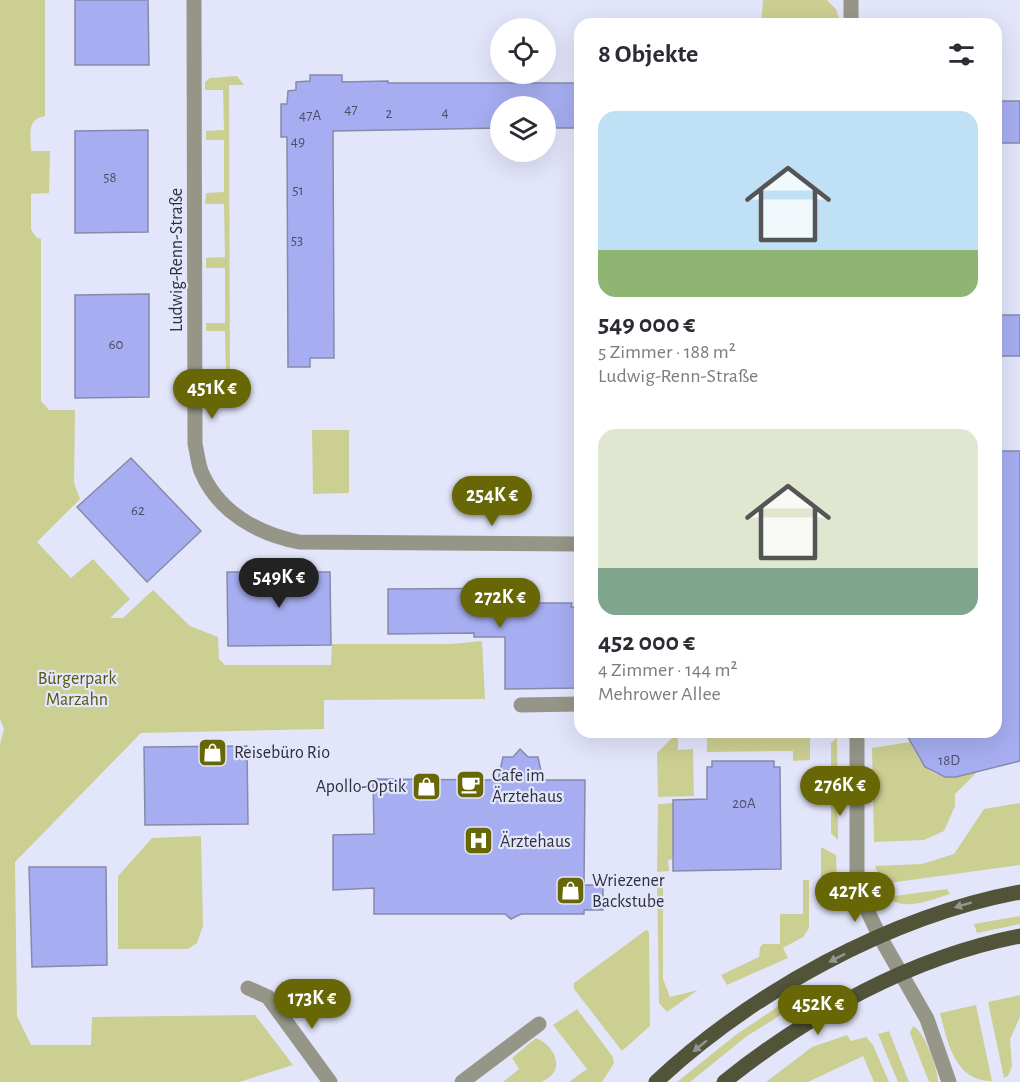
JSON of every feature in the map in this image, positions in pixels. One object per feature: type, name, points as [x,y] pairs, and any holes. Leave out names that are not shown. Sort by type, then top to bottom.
[{"type":"main road","points":[[656,1082],[756,1005],[809,973],[880,937],[961,905],[1020,892]]},
{"type":"main road","points":[[724,1082],[831,1009],[900,974],[974,945],[1020,936]]},
{"type":"street","name":"Ludwig-Renn-Straße","points":[[194,0],[195,444],[201,471],[218,497],[248,525],[269,535],[299,542],[574,544]]},
{"type":"street","points":[[851,0],[851,18]]},
{"type":"street","points":[[521,705],[574,704]]},
{"type":"street","points":[[857,738],[857,889],[880,937],[927,1019],[950,1082]]},
{"type":"street","points":[[248,988],[268,997],[330,1082]]},
{"type":"street","points":[[462,1082],[539,1024]]},
{"type":"green space","name":"Bürgerpark Marzahn","points":[[0,0],[45,0],[45,116],[32,124],[30,134],[31,151],[50,151],[49,193],[31,194],[31,229],[36,237],[41,239],[41,401],[49,410],[75,410],[74,483],[80,499],[37,542],[71,578],[93,559],[130,599],[110,618],[123,618],[153,590],[190,626],[218,637],[219,659],[225,665],[331,665],[332,644],[451,644],[482,641],[485,699],[324,700],[324,729],[141,733],[15,862],[17,1016],[31,1045],[91,1045],[92,1017],[255,1015],[293,1065],[239,1082],[0,1082],[0,744],[4,729],[0,719]]},
{"type":"green space","points":[[763,0],[827,0],[836,9],[839,18],[762,18]]},
{"type":"green space","points":[[237,76],[244,85],[229,85],[230,376],[244,376],[237,386],[209,384],[206,377],[226,377],[225,331],[206,331],[206,323],[225,323],[225,268],[206,268],[206,258],[225,257],[224,204],[205,204],[206,193],[224,192],[224,140],[206,140],[206,131],[224,130],[223,90],[205,90],[205,82],[210,78]]},
{"type":"green space","points":[[312,430],[349,430],[349,493],[313,494]]},
{"type":"green space","points":[[672,738],[678,738],[678,750],[693,749],[694,796],[658,797],[657,753]]},
{"type":"green space","points":[[707,738],[810,738],[810,760],[793,761],[793,751],[707,752]]},
{"type":"green space","points":[[837,738],[838,840],[831,833],[831,743]]},
{"type":"green space","points":[[910,742],[923,764],[937,774],[954,776],[979,770],[955,794],[955,806],[944,831],[924,840],[874,842],[872,748]]},
{"type":"green space","points":[[673,803],[673,859],[668,860],[669,871],[657,872],[658,804]]},
{"type":"green space","points":[[1020,803],[1020,865],[882,884],[875,866],[922,864],[954,854],[984,809]]},
{"type":"green space","points":[[201,836],[203,926],[197,943],[188,949],[118,949],[118,876],[152,838]]},
{"type":"green space","points":[[821,847],[836,855],[837,890],[821,897]]},
{"type":"green space","points":[[657,877],[663,877],[663,979],[670,997],[698,990],[667,1012],[659,1003]]},
{"type":"green space","points":[[803,880],[809,880],[809,928],[803,937],[783,948],[788,958],[727,985],[721,975],[759,957],[760,947],[763,944],[780,944],[780,914],[803,914]]},
{"type":"green space","points":[[947,889],[950,894],[926,902],[901,904],[887,897]]},
{"type":"green space","points":[[1020,916],[1020,924],[977,933],[974,924]]},
{"type":"green space","points":[[646,930],[649,932],[650,1026],[622,1051],[574,989],[574,983]]},
{"type":"green space","points":[[806,988],[811,996],[747,1036],[690,1082],[677,1082],[737,1034]]},
{"type":"green space","points":[[1020,995],[1020,1017],[1010,1039],[1012,1066],[1008,1076],[1004,1078],[988,1002]]},
{"type":"green space","points":[[976,1005],[992,1081],[979,1080],[969,1075],[961,1067],[950,1047],[940,1013]]},
{"type":"green space","points":[[577,1009],[613,1057],[614,1063],[602,1082],[569,1082],[587,1069],[553,1025]]},
{"type":"green space","points":[[913,1026],[922,1035],[930,1051],[938,1082],[929,1082],[910,1033]]},
{"type":"green space","points":[[889,1031],[909,1082],[898,1082],[878,1034]]},
{"type":"green space","points":[[847,1035],[851,1041],[866,1037],[873,1045],[889,1082],[874,1082],[863,1056],[808,1082],[766,1082],[812,1047]]},
{"type":"green space","points":[[536,1038],[549,1047],[553,1053],[556,1059],[554,1072],[541,1082],[503,1082],[519,1069],[512,1058]]},
{"type":"building","points":[[75,0],[148,0],[149,65],[75,65]]},
{"type":"building","points":[[310,75],[342,75],[342,82],[574,83],[574,128],[556,128],[556,96],[490,96],[490,128],[333,131],[334,358],[310,358],[310,367],[288,367],[287,137],[281,137],[281,104],[287,104],[288,91],[296,90],[296,82],[310,81]]},
{"type":"building","points":[[1002,101],[1020,101],[1020,143],[1002,143]]},
{"type":"building","points":[[148,130],[148,232],[75,233],[75,131]]},
{"type":"building","points":[[149,294],[149,397],[75,398],[75,295]]},
{"type":"building","points":[[1002,315],[1020,315],[1020,356],[1002,356]]},
{"type":"building","points":[[1002,451],[1020,451],[1020,761],[956,777],[945,777],[925,767],[908,738],[1002,738]]},
{"type":"building","points":[[131,458],[201,531],[147,582],[77,507]]},
{"type":"building","points":[[227,572],[330,572],[331,645],[228,646]]},
{"type":"building","points":[[535,588],[535,603],[572,603],[571,607],[574,607],[574,688],[505,689],[505,637],[474,637],[474,633],[388,634],[388,589]]},
{"type":"building","points":[[247,746],[248,824],[145,825],[144,747]]},
{"type":"building","name":"Ärztehaus","points":[[520,749],[528,757],[538,757],[543,780],[585,780],[584,885],[603,885],[603,910],[584,910],[584,914],[521,914],[511,919],[505,914],[374,914],[374,888],[333,890],[333,835],[374,834],[373,779],[498,780],[503,757],[513,757]]},
{"type":"building","points":[[712,761],[774,761],[774,767],[780,767],[781,869],[673,871],[673,800],[707,799],[707,767],[712,767]]},
{"type":"building","points":[[29,867],[106,867],[107,965],[32,967]]},
{"type":"place","name":"Reisebüro Rio","points":[[213,752]]},
{"type":"place","name":"Cafe im Ärztehaus","points":[[471,785]]},
{"type":"place","name":"Apollo-Optik","points":[[427,786]]},
{"type":"place","name":"Ärztehaus","points":[[479,841]]},
{"type":"place","name":"Wriezener Backstube","points":[[571,890]]}]
